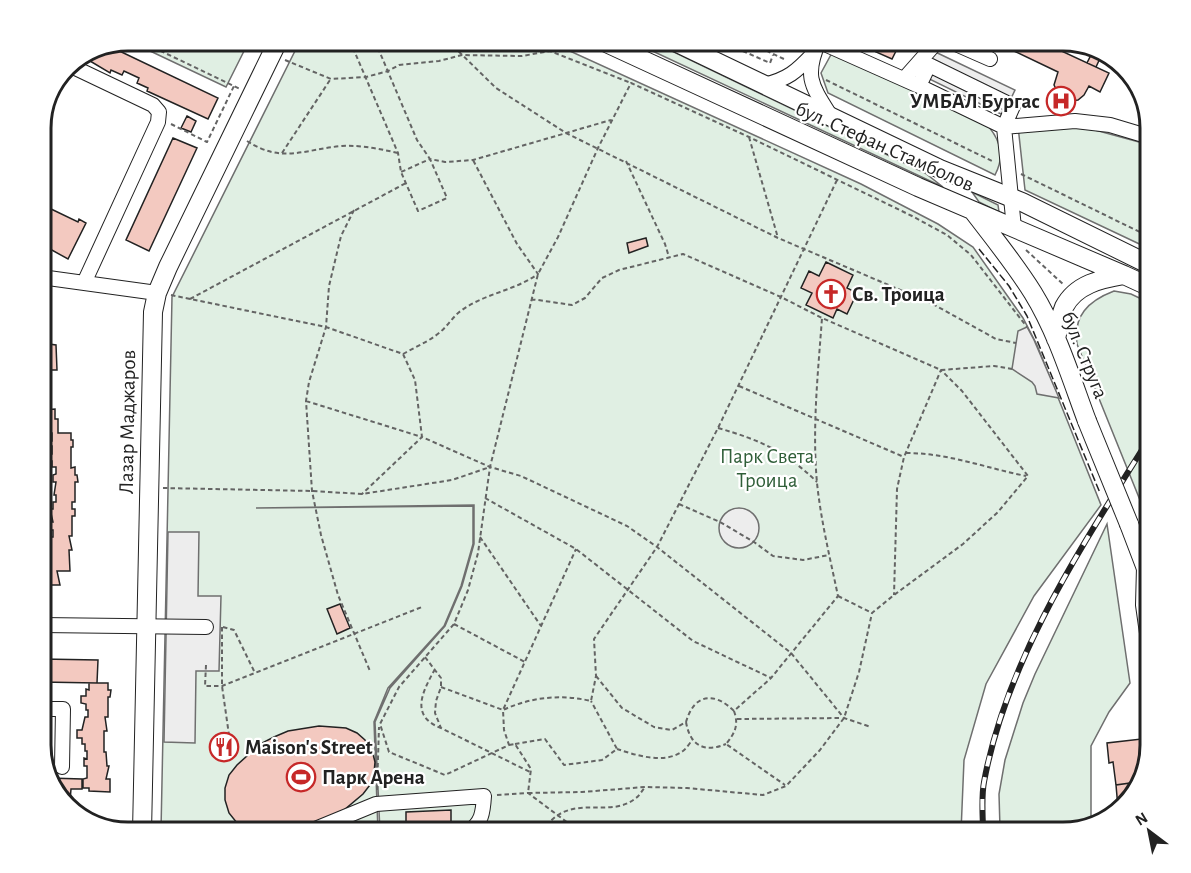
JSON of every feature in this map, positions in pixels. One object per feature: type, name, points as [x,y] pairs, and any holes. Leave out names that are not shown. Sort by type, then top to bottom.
[{"type":"main road","name":"Лазар Маджаров","points":[[142,822],[151,333],[157,293],[272,51]]},
{"type":"main road","name":"бул. Стефан Стамболов","points":[[625,51],[918,188],[1140,282]]},
{"type":"main road","name":"бул. Стефан Стамболов","points":[[695,51],[940,169],[1012,198],[1140,260]]},
{"type":"main road","name":"бул. Струга","points":[[940,169],[1012,261],[1034,294],[1056,339],[1140,548]]},
{"type":"main road","points":[[1056,339],[1064,308],[1074,294],[1100,279],[1124,274]]},
{"type":"street","points":[[764,85],[806,70],[814,51]]},
{"type":"street","points":[[834,51],[904,79],[1004,126],[1075,121],[1110,125],[1140,134]]},
{"type":"street","points":[[904,79],[929,51]]},
{"type":"street","points":[[973,51],[990,59]]},
{"type":"street","points":[[919,86],[929,65],[1013,106],[1004,126],[1014,228]]},
{"type":"street","points":[[77,70],[153,105],[159,112],[158,122],[84,283]]},
{"type":"street","points":[[806,70],[813,87],[830,115]]},
{"type":"street","points":[[51,278],[157,293]]},
{"type":"street","points":[[51,625],[206,627]]},
{"type":"street","points":[[51,709],[63,709],[62,767]]},
{"type":"street","points":[[336,822],[376,804],[484,796],[483,816],[479,822]]},
{"type":"path","points":[[162,51],[251,94]]},
{"type":"path","points":[[355,51],[398,153],[401,172],[418,211],[447,198],[430,159],[417,140],[379,51]]},
{"type":"path","points":[[458,51],[496,88],[566,133],[778,238],[931,303],[996,339],[1016,343]]},
{"type":"path","points":[[290,62],[331,79],[366,77],[387,71],[399,64],[439,61],[462,55],[522,56],[550,51],[631,83],[749,137],[947,235],[971,255],[1027,327]]},
{"type":"path","points":[[743,51],[770,63],[774,54]]},
{"type":"path","points":[[768,51],[1140,232]]},
{"type":"path","points":[[282,153],[331,79]]},
{"type":"path","points":[[376,804],[380,724],[399,687],[454,624],[468,590],[478,553],[490,467],[538,274],[631,83]]},
{"type":"path","points":[[159,112],[168,118],[171,124],[207,142],[234,86]]},
{"type":"path","points":[[401,172],[430,159],[444,162],[473,160],[612,120]]},
{"type":"path","points":[[232,132],[261,150],[282,153],[301,154],[340,146],[362,146],[398,153]]},
{"type":"path","points":[[749,137],[778,238]]},
{"type":"path","points":[[473,160],[517,243],[538,274]]},
{"type":"path","points":[[626,161],[669,257]]},
{"type":"path","points":[[692,740],[683,752],[667,757],[643,757],[617,748],[591,701],[596,676],[594,639],[657,547],[739,386],[837,180]]},
{"type":"path","points":[[190,299],[406,183]]},
{"type":"path","points":[[354,210],[341,236],[329,285],[326,327],[309,382],[306,401],[312,491],[321,535],[338,595],[370,671]]},
{"type":"path","points":[[1026,248],[1066,287]]},
{"type":"path","points":[[531,299],[572,305],[585,298],[602,278],[619,270],[683,254],[941,370],[962,391],[1028,476]]},
{"type":"path","points":[[403,354],[441,332],[461,310],[487,296],[524,284],[538,274]]},
{"type":"path","points":[[157,293],[326,327],[403,354],[415,380],[422,437]]},
{"type":"path","points":[[822,318],[816,417],[817,482],[838,596]]},
{"type":"path","points":[[941,370],[994,366],[1012,369]]},
{"type":"path","points":[[894,595],[897,489],[905,455],[941,370]]},
{"type":"path","points":[[739,386],[905,455],[933,454],[961,459],[993,470],[1028,476]]},
{"type":"path","points":[[306,401],[422,437],[490,467],[521,476],[627,526],[791,653],[843,718]]},
{"type":"path","points":[[718,428],[774,448],[800,465],[817,482]]},
{"type":"path","points":[[362,494],[422,437]]},
{"type":"path","points":[[149,488],[362,494],[452,480],[490,467]]},
{"type":"path","points":[[484,796],[645,787],[687,788],[763,795],[786,786],[820,750],[843,718],[859,672],[872,613],[963,544],[998,512],[1028,476]]},
{"type":"path","points":[[485,498],[576,549],[693,641],[771,678]]},
{"type":"path","points":[[679,504],[720,522],[773,556],[803,560],[829,555]]},
{"type":"path","points":[[480,537],[541,626]]},
{"type":"path","points":[[509,745],[504,730],[503,710],[576,549]]},
{"type":"path","points":[[838,596],[872,613]]},
{"type":"path","points":[[734,711],[771,678],[838,596]]},
{"type":"path","points":[[206,665],[206,686],[222,686],[422,607]]},
{"type":"path","points":[[454,624],[525,662]]},
{"type":"path","points":[[206,627],[234,630],[255,673]]},
{"type":"path","points":[[222,627],[222,686],[229,735]]},
{"type":"path","points":[[425,657],[441,678],[435,713],[441,728]]},
{"type":"path","points":[[435,669],[423,692],[421,706],[422,715],[429,723],[493,752],[530,773]]},
{"type":"path","points":[[596,676],[622,708],[654,727],[672,730],[686,722]]},
{"type":"path","points":[[441,687],[503,710],[514,705],[551,697],[574,697],[591,701]]},
{"type":"path","points":[[711,698],[724,701],[734,711],[737,719],[736,730],[726,744],[717,748],[701,746],[692,740],[686,722],[690,710],[698,702],[711,698]]},
{"type":"path","points":[[737,719],[843,718],[871,727]]},
{"type":"path","points":[[380,724],[389,752],[445,775],[515,744],[545,740],[564,765],[602,760],[617,748]]},
{"type":"path","points":[[515,744],[531,769],[528,793]]},
{"type":"path","points":[[726,744],[786,786]]},
{"type":"path","points":[[550,822],[567,811],[582,807],[617,806],[635,799],[645,787]]},
{"type":"path","points":[[528,793],[567,822]]},
{"type":"green space","points":[[150,51],[244,51],[226,87]]},
{"type":"green space","name":"Парк Света Троица","points":[[295,51],[570,51],[861,184],[938,224],[973,247],[1023,318],[1037,345],[1101,505],[1034,596],[986,684],[964,760],[961,822],[380,822],[375,722],[390,688],[445,626],[462,586],[474,544],[474,505],[256,508],[473,506],[473,544],[461,586],[444,626],[388,688],[374,722],[378,822],[161,822],[172,297]]},
{"type":"green space","points":[[652,51],[672,51],[925,173],[943,187]]},
{"type":"green space","points":[[833,51],[989,127],[997,139],[1000,151],[1000,163],[995,175],[828,93],[821,73]]},
{"type":"green space","points":[[1029,122],[1095,130],[1140,142],[1140,244],[1025,190],[1018,126]]},
{"type":"green space","points":[[972,192],[998,205],[999,212],[979,202]]},
{"type":"green space","points":[[1114,291],[1140,298],[1140,500],[1077,344],[1077,325],[1084,311]]},
{"type":"green space","points":[[1107,524],[1130,683],[1109,712],[1091,746],[1091,816],[1063,822],[1000,822],[999,794],[1005,760],[1035,674]]},
{"type":"shaded area","points":[[926,51],[933,51],[1015,90],[1003,115],[915,72]]},
{"type":"shaded area","points":[[1027,327],[1059,398],[1037,394],[1032,382],[1012,369],[1018,331]]},
{"type":"shaded area","points":[[739,508],[747,509],[753,514],[758,520],[758,536],[753,542],[747,547],[739,548],[731,547],[725,542],[720,536],[719,528],[720,520],[725,514],[731,509]]},
{"type":"shaded area","points":[[168,532],[199,532],[198,596],[221,596],[219,671],[196,671],[195,743],[164,742]]},
{"type":"building","points":[[877,51],[896,51],[892,59]]},
{"type":"building","points":[[1062,51],[1109,73],[1100,92],[1089,86],[1078,100],[1069,101],[1060,97],[1054,85],[1058,72],[1016,52]]},
{"type":"building","points":[[121,52],[218,98],[208,119],[147,91],[148,88],[137,83],[139,78],[124,71],[122,75],[111,70],[110,73],[90,61],[103,55]]},
{"type":"building","points":[[1090,56],[1099,60],[1096,67],[1087,63]]},
{"type":"building","points":[[187,116],[196,121],[191,132],[181,128]]},
{"type":"building","points":[[173,138],[197,148],[149,251],[126,240]]},
{"type":"building","points":[[51,209],[78,222],[79,219],[86,223],[68,259],[51,250]]},
{"type":"building","points":[[646,238],[648,246],[629,253],[627,243]]},
{"type":"building","points":[[826,262],[853,275],[847,288],[857,293],[847,314],[837,309],[833,318],[806,305],[812,293],[801,288],[809,271],[819,276]]},
{"type":"building","points":[[51,344],[56,345],[57,370],[51,370]]},
{"type":"building","points":[[51,409],[55,409],[58,433],[71,433],[73,447],[71,447],[71,468],[75,467],[78,482],[75,482],[75,502],[72,502],[75,516],[72,516],[72,536],[69,536],[72,550],[69,550],[70,571],[57,571],[60,585],[51,585],[53,530],[51,530],[51,522],[53,522],[51,509],[53,509],[53,502],[56,502],[56,495],[54,495],[56,482],[53,482],[53,475],[56,474],[56,467],[52,467],[51,461]]},
{"type":"building","points":[[340,604],[350,628],[337,634],[327,609]]},
{"type":"building","points":[[51,659],[98,660],[97,683],[51,682]]},
{"type":"building","points":[[89,683],[108,683],[108,690],[111,690],[110,697],[108,697],[108,717],[105,717],[107,731],[104,731],[104,752],[106,752],[107,766],[109,766],[106,779],[110,779],[110,792],[89,791],[89,788],[83,788],[83,779],[87,778],[84,758],[87,759],[87,751],[85,751],[85,744],[82,744],[82,738],[77,738],[77,730],[82,730],[85,717],[88,717],[86,704],[81,703],[81,696],[86,696]]},
{"type":"building","points":[[319,726],[346,728],[357,733],[372,750],[375,762],[370,785],[338,815],[324,822],[236,822],[229,813],[225,800],[225,788],[229,775],[260,744],[288,731]]},
{"type":"building","points":[[1140,739],[1139,760],[1130,783],[1116,785],[1113,762],[1109,763],[1107,743]]},
{"type":"building","points":[[59,778],[82,779],[82,789],[71,789],[70,796]]},
{"type":"building","points":[[1130,783],[1124,792],[1117,799],[1116,785]]},
{"type":"building","points":[[451,810],[451,822],[406,822],[406,812]]},
{"type":"railway","points":[[983,822],[984,782],[995,736],[1010,690],[1051,602],[1099,518],[1140,453]]},
{"type":"fence","points":[[979,249],[1009,286],[1027,316],[1100,493]]},
{"type":"place","name":"УМБАЛ Бургас","points":[[1061,101]]},
{"type":"place","name":"Св. Троица","points":[[831,294]]},
{"type":"place","name":"Maison's Street","points":[[224,747]]},
{"type":"place","name":"Парк Арена","points":[[301,777]]}]
